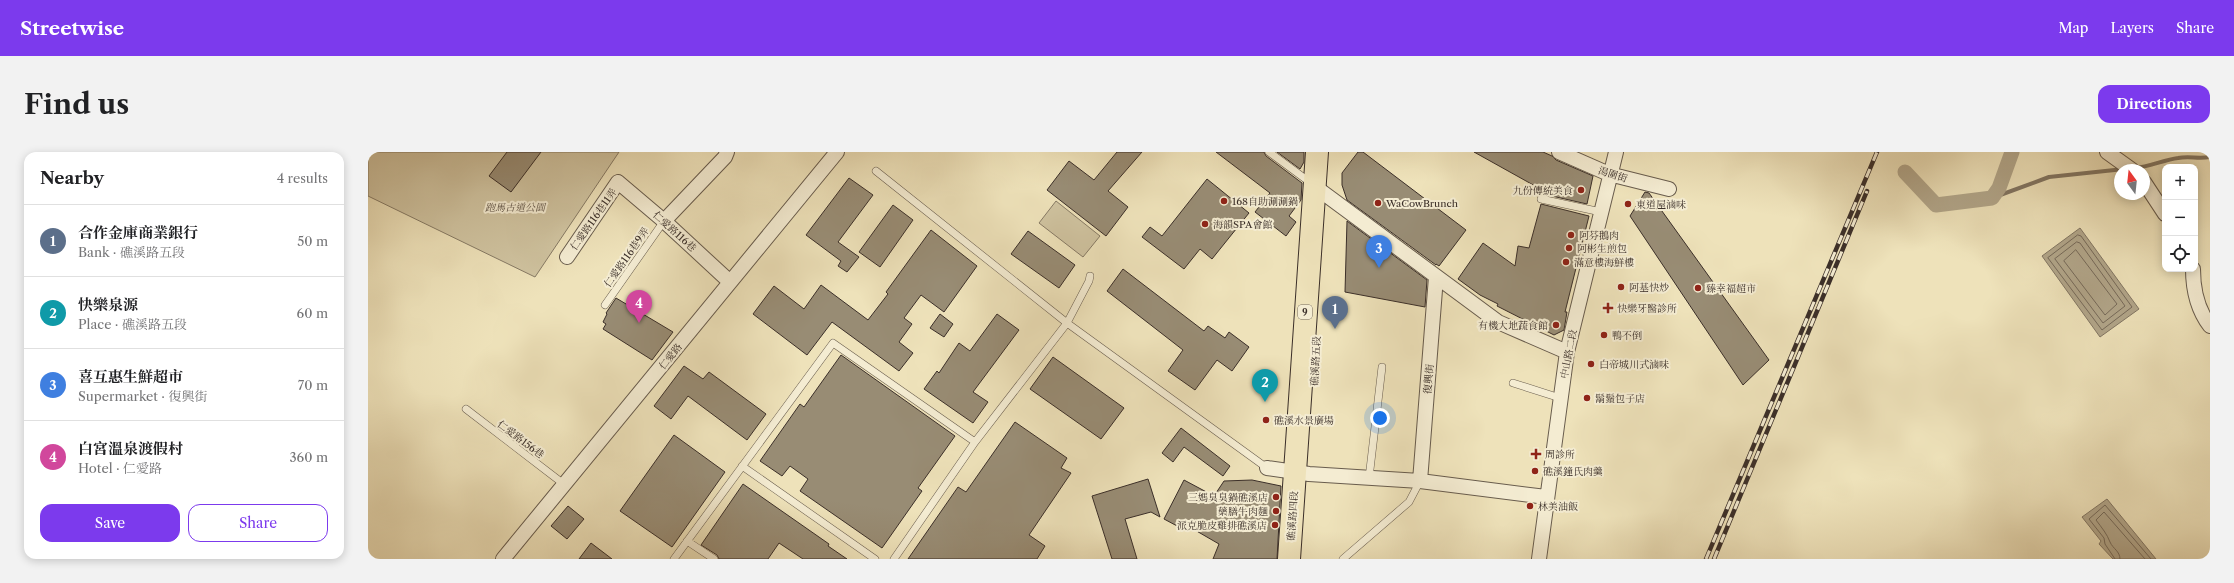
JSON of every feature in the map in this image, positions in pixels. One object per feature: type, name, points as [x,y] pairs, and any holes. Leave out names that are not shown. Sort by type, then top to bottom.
[{"type":"main road","name":"礁溪路五段","points":[[1302,473],[1319,190],[1317,152]]},
{"type":"main road","name":"礁溪路五段","points":[[1319,190],[1329,152]]},
{"type":"main road","name":"礁溪路四段","points":[[1289,559],[1302,473]]},
{"type":"main road","name":"礁溪路四段","points":[[1302,473],[1304,559]]},
{"type":"street","name":"仁愛路","points":[[503,559],[837,152]]},
{"type":"street","name":"湯圍街","points":[[1559,152],[1609,174],[1669,189]]},
{"type":"street","name":"中山路二段","points":[[1539,559],[1546,497],[1567,352],[1609,174],[1616,152]]},
{"type":"street","points":[[2107,152],[2124,164]]},
{"type":"street","points":[[664,221],[724,154]]},
{"type":"street","name":"仁愛路116巷","points":[[618,182],[664,221],[730,282]]},
{"type":"street","name":"仁愛路116巷11弄","points":[[567,257],[618,182]]},
{"type":"street","points":[[1319,190],[1498,322],[1567,352]]},
{"type":"street","points":[[2150,191],[2162,209]]},
{"type":"street","points":[[2193,272],[2194,290],[2204,318],[2210,326]]},
{"type":"street","name":"復興街","points":[[1420,481],[1436,276]]},
{"type":"street","points":[[1267,468],[1302,473],[1420,481],[1546,497]]},
{"type":"lane","points":[[1269,152],[1319,190]]},
{"type":"lane","points":[[876,171],[1067,323],[1267,468]]},
{"type":"lane","points":[[1541,199],[1601,212]]},
{"type":"lane","name":"仁愛路116巷9弄","points":[[605,305],[664,221]]},
{"type":"lane","points":[[894,559],[975,442],[1067,323],[1089,282],[1090,276]]},
{"type":"lane","points":[[674,559],[833,343],[975,442]]},
{"type":"lane","points":[[1369,478],[1382,367]]},
{"type":"lane","points":[[1513,383],[1560,398]]},
{"type":"lane","name":"仁愛路156巷","points":[[466,409],[565,485]]},
{"type":"lane","points":[[742,466],[876,559]]},
{"type":"lane","points":[[1343,559],[1409,502],[1420,481]]},
{"type":"lane","points":[[687,541],[714,559]]},
{"type":"green space","name":"跑馬古道公園","points":[[368,152],[619,152],[535,277],[368,196]]},
{"type":"green space","points":[[1056,201],[1100,236],[1083,257],[1039,223]]},
{"type":"water","points":[[2080,228],[2139,309],[2100,337],[2042,256]]},
{"type":"water","points":[[2107,499],[2156,559],[2113,559],[2099,544],[2101,541],[2082,517]]},
{"type":"building","points":[[507,152],[541,152],[511,192],[489,176]]},
{"type":"building","points":[[1117,152],[1142,152],[1108,191],[1128,207],[1106,236],[1047,190],[1069,161],[1094,180]]},
{"type":"building","points":[[1216,152],[1264,152],[1266,156],[1302,183],[1301,200],[1289,216],[1296,222],[1286,236],[1255,212],[1270,193]]},
{"type":"building","points":[[1277,152],[1304,152],[1304,162],[1300,169]]},
{"type":"building","points":[[1358,152],[1363,152],[1466,230],[1439,266],[1347,200],[1342,185],[1342,173]]},
{"type":"building","points":[[1474,152],[1543,152],[1552,156],[1556,160],[1593,176],[1587,204],[1543,194],[1544,191]]},
{"type":"building","points":[[849,178],[873,195],[838,242],[859,257],[847,272],[838,266],[841,261],[806,235]]},
{"type":"building","points":[[1207,179],[1249,213],[1212,259],[1200,249],[1184,269],[1142,237],[1150,227],[1162,236]]},
{"type":"building","name":"臻幸福超市","points":[[1645,192],[1649,193],[1769,360],[1743,385],[1630,216]]},
{"type":"building","points":[[1541,204],[1589,216],[1565,312],[1567,312],[1564,330],[1554,335],[1497,306],[1498,304],[1480,295],[1458,279],[1483,243],[1515,266],[1518,246],[1529,248]]},
{"type":"building","points":[[893,205],[913,220],[880,267],[859,252]]},
{"type":"building","points":[[1347,221],[1427,280],[1425,307],[1345,292]]},
{"type":"building","points":[[931,230],[977,266],[944,312],[921,295],[904,318],[912,324],[899,342],[913,353],[899,371],[832,322],[807,355],[753,314],[774,286],[804,309],[821,285],[868,320],[888,294],[886,292]]},
{"type":"building","points":[[1028,231],[1075,265],[1059,288],[1011,254]]},
{"type":"building","points":[[1123,269],[1204,331],[1208,326],[1225,338],[1229,332],[1249,347],[1232,371],[1217,360],[1195,390],[1168,371],[1183,350],[1107,291]]},
{"type":"building","points":[[616,298],[673,332],[652,360],[603,329],[606,324],[603,322],[607,314],[606,313]]},
{"type":"building","points":[[940,314],[953,324],[944,337],[930,328]]},
{"type":"building","points":[[997,314],[1019,330],[973,392],[988,402],[973,423],[924,389],[937,371],[939,373],[959,343],[970,351]]},
{"type":"building","points":[[841,355],[955,436],[918,488],[922,491],[882,548],[800,491],[808,479],[790,466],[782,476],[760,461],[800,404],[804,407]]},
{"type":"building","points":[[1053,357],[1124,408],[1101,439],[1030,389]]},
{"type":"building","points":[[684,366],[703,379],[709,372],[766,414],[747,440],[688,396],[671,419],[654,406]]},
{"type":"building","points":[[1015,422],[1067,458],[1061,468],[1071,473],[1029,535],[1045,546],[1037,559],[908,559],[958,487],[966,492]]},
{"type":"building","points":[[1181,428],[1230,466],[1223,476],[1184,447],[1173,462],[1162,453]]},
{"type":"building","points":[[674,435],[725,472],[672,547],[620,511]]},
{"type":"building","points":[[1148,479],[1160,517],[1151,512],[1125,519],[1137,559],[1112,559],[1092,496]]},
{"type":"building","points":[[1184,480],[1214,496],[1224,481],[1252,480],[1281,486],[1277,559],[1213,559],[1219,544],[1181,522],[1179,527],[1164,519]]},
{"type":"building","points":[[743,484],[829,544],[828,546],[847,559],[803,559],[779,543],[768,559],[719,559],[717,555],[701,545]]},
{"type":"building","points":[[568,506],[584,519],[567,539],[551,526]]},
{"type":"building","points":[[591,543],[612,559],[579,559]]},
{"type":"waterway","points":[[1905,172],[1936,205],[1992,198],[1999,188],[2012,152]]},
{"type":"waterway","points":[[2150,165],[2178,158],[2210,157]]},
{"type":"waterway","points":[[1992,198],[2049,177],[2114,170]]},
{"type":"railway","points":[[1706,559],[1877,152]]},
{"type":"railway","points":[[1714,559],[1867,191]]},
{"type":"place","name":"九份傳統美食","points":[[1581,190]]},
{"type":"place","name":"168自助涮涮鍋","points":[[1224,201]]},
{"type":"place","name":"WaCowBrunch","points":[[1378,203]]},
{"type":"place","name":"東道屋滷味","points":[[1628,204]]},
{"type":"place","name":"海韻SPA會館","points":[[1205,224]]},
{"type":"place","name":"阿芬鵝肉","points":[[1571,235]]},
{"type":"place","name":"阿彬生煎包","points":[[1569,248]]},
{"type":"place","name":"滿意樓海鮮樓","points":[[1566,262]]},
{"type":"place","name":"喜互惠生鮮超市","points":[[1379,268]]},
{"type":"place","name":"阿基快炒","points":[[1621,287]]},
{"type":"place","name":"臻幸福超市","points":[[1698,288]]},
{"type":"place","name":"快樂牙醫診所","points":[[1608,308]]},
{"type":"place","name":"白宮溫泉渡假村","points":[[639,323]]},
{"type":"place","name":"有機大地蔬食館","points":[[1556,325]]},
{"type":"place","name":"合作金庫商業銀行","points":[[1335,329]]},
{"type":"place","name":"鴨不倒","points":[[1604,335]]},
{"type":"place","name":"白帝城川式滷味","points":[[1591,364]]},
{"type":"place","name":"鬍鬚包子店","points":[[1587,398]]},
{"type":"place","name":"快樂泉源","points":[[1265,402]]},
{"type":"place","name":"礁溪水景廣場","points":[[1266,420]]},
{"type":"place","name":"周診所","points":[[1536,454]]},
{"type":"place","name":"礁溪鐘氏肉羹","points":[[1535,471]]},
{"type":"place","name":"三媽臭臭鍋礁溪店","points":[[1276,497]]},
{"type":"place","name":"林美油飯","points":[[1530,506]]},
{"type":"place","name":"藥膳牛肉麵","points":[[1276,511]]},
{"type":"place","name":"派克脆皮雞排礁溪店","points":[[1275,525]]}]
